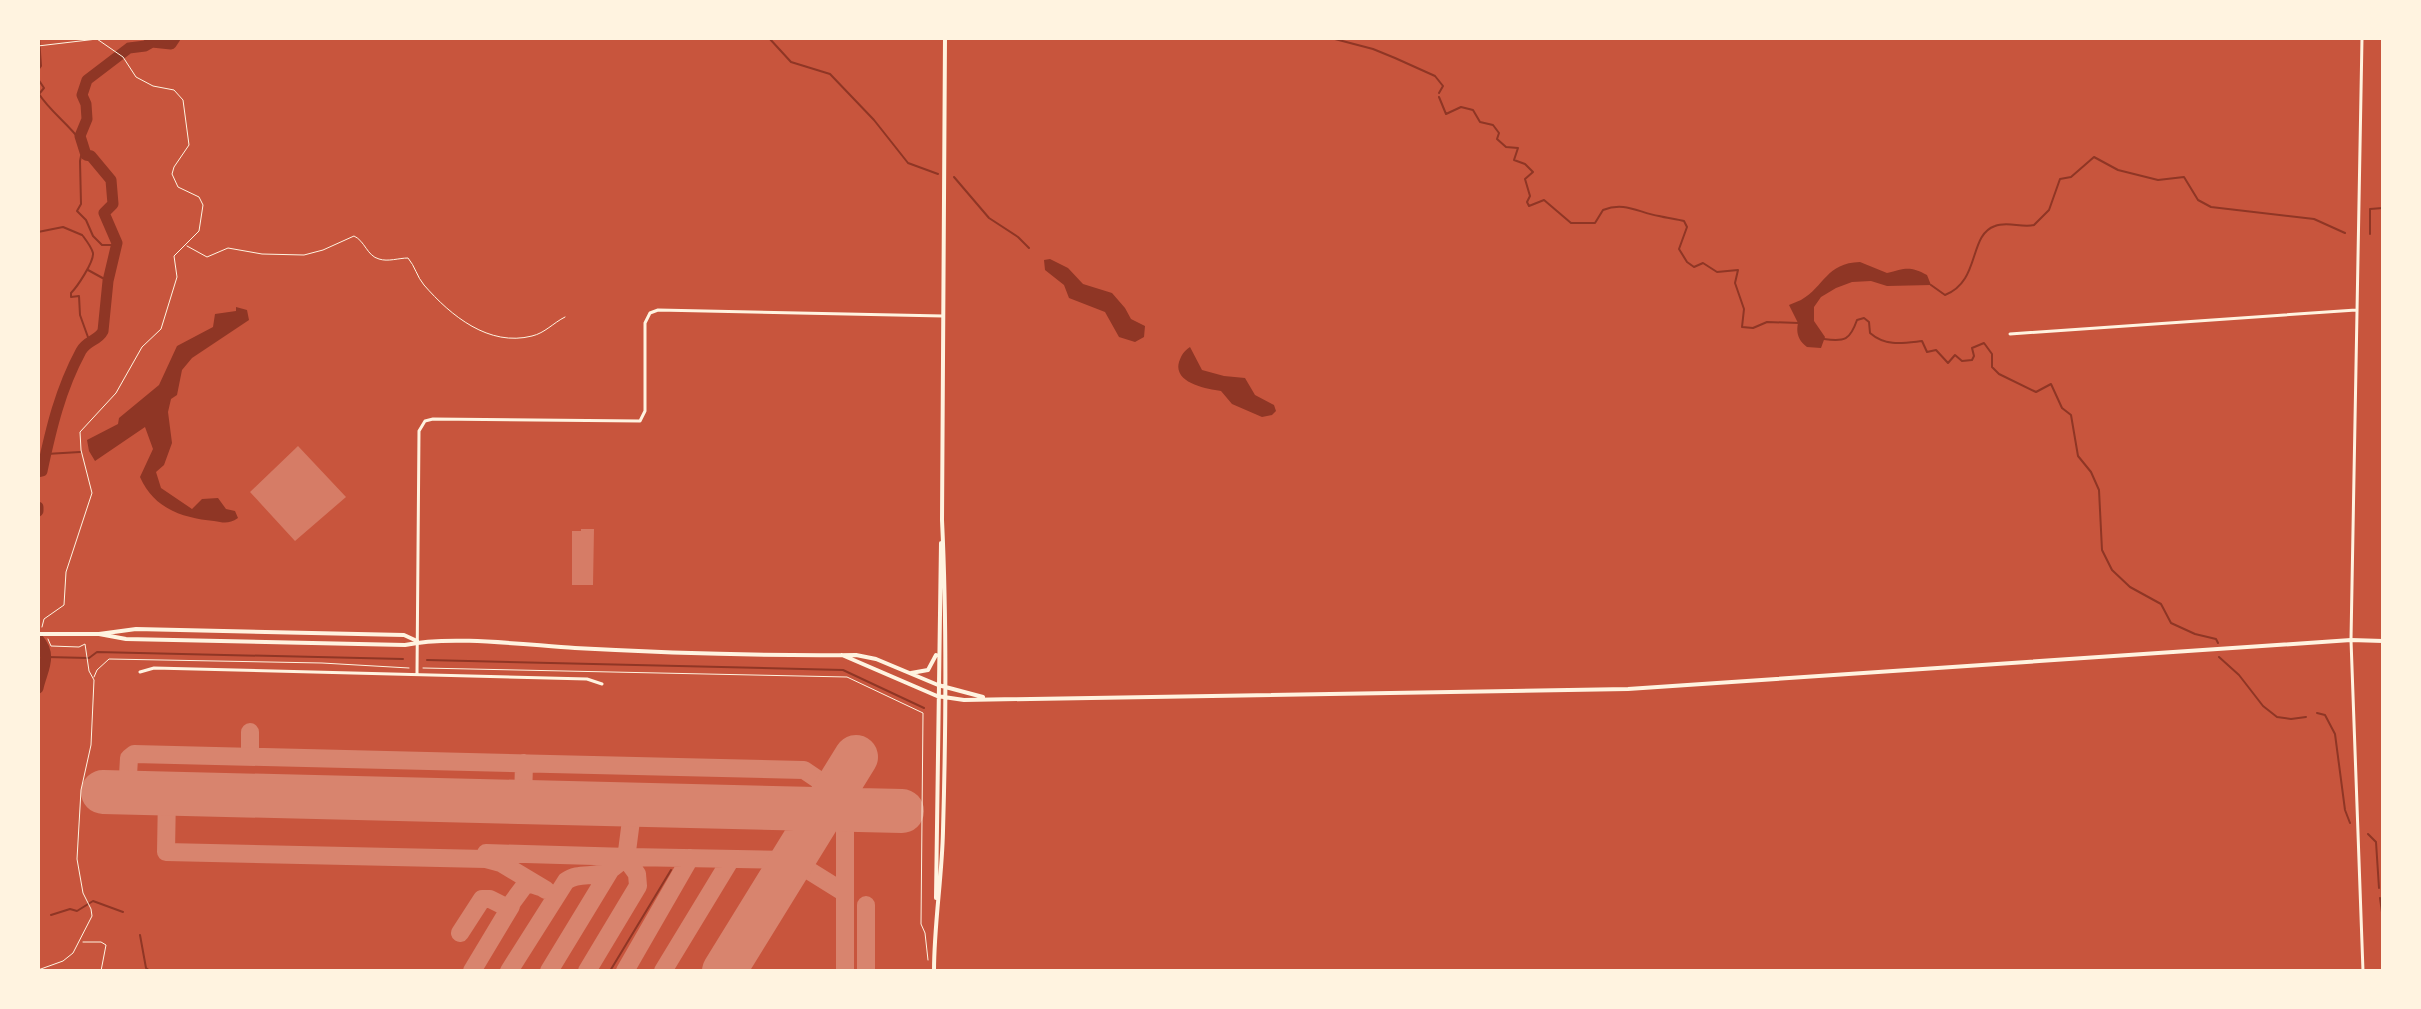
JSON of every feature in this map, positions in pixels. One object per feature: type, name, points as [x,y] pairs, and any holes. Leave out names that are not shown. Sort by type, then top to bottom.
[{"type":"main road","points":[[934,971],[942,520],[945,38]]},
{"type":"main road","points":[[936,912],[943,833],[946,687],[942,520]]},
{"type":"main road","points":[[38,634],[99,634],[136,629],[404,635],[417,641]]},
{"type":"main road","points":[[206,641],[211,631]]},
{"type":"main road","points":[[99,634],[120,639],[405,645],[417,641],[621,650],[856,655],[876,659],[938,685],[989,698]]},
{"type":"main road","points":[[842,655],[937,696],[989,698],[1628,689],[2351,640],[2383,641]]},
{"type":"main road","points":[[904,672],[918,674],[928,670],[934,663],[938,645]]},
{"type":"street","points":[[2362,38],[2351,640],[2363,971]]},
{"type":"street","points":[[417,674],[419,431],[425,421],[636,423],[644,415],[645,323],[650,313],[658,310],[943,316]]},
{"type":"street","points":[[2010,334],[2356,310]]},
{"type":"street","points":[[140,672],[154,668],[417,674],[587,679],[602,684]]},
{"type":"path","points":[[38,46],[92,38],[123,57],[136,77],[153,86],[174,90],[183,100],[189,145],[172,174],[178,187],[199,197],[203,205],[199,231],[174,256],[177,277],[161,329],[144,345],[116,393],[80,432],[91,497],[67,567],[64,605],[42,621],[43,629]]},
{"type":"path","points":[[185,245],[207,257],[228,248],[262,254],[304,255],[356,236],[377,259],[408,258],[424,285],[459,318],[482,333],[510,338],[531,337],[565,317]]},
{"type":"path","points":[[48,636],[51,646],[85,645],[89,671],[94,680]]},
{"type":"path","points":[[38,970],[63,961],[80,943],[92,916],[77,859],[81,790],[91,745],[94,680],[97,670],[109,659],[409,668]]},
{"type":"path","points":[[423,668],[847,677],[923,713],[921,925],[926,934],[928,960]]},
{"type":"path","points":[[80,943],[101,942],[106,945],[101,971]]},
{"type":"shaded area","points":[[1050,259],[1068,268],[1083,284],[1112,293],[1131,319],[1145,326],[1144,337],[1135,342],[1119,337],[1105,312],[1069,298],[1064,285],[1045,270],[1044,260]]},
{"type":"shaded area","points":[[1860,262],[1887,273],[1916,270],[1927,275],[1931,285],[1887,286],[1871,281],[1852,282],[1836,288],[1821,297],[1814,307],[1814,321],[1825,337],[1821,348],[1807,347],[1798,336],[1798,323],[1789,305],[1809,294],[1840,266]]},
{"type":"shaded area","points":[[236,307],[247,310],[249,320],[192,358],[182,370],[177,395],[171,399],[168,412],[172,443],[164,465],[156,472],[161,488],[192,509],[202,499],[218,498],[226,509],[235,511],[238,518],[224,523],[181,514],[153,497],[140,477],[153,449],[145,427],[95,461],[87,440],[118,424],[119,418],[159,385],[177,346],[213,327],[215,314],[236,311]]},
{"type":"shaded area","points":[[1190,347],[1202,370],[1245,378],[1255,395],[1274,405],[1276,411],[1262,417],[1232,404],[1221,391],[1186,380],[1178,369],[1183,353]]},
{"type":"building","points":[[298,446],[346,497],[295,541],[250,492]]},
{"type":"building","points":[[594,529],[593,585],[572,585],[572,531]]},
{"type":"waterway","points":[[38,70],[41,66],[39,38]]},
{"type":"waterway","points":[[38,472],[42,471],[67,380],[83,347],[103,331],[108,281],[117,243],[104,213],[113,204],[111,180],[91,156],[86,155],[80,136],[87,119],[82,95],[87,80],[129,48],[152,42],[171,44],[175,38]]},
{"type":"waterway","points":[[769,38],[791,62],[830,74],[874,120],[908,163],[938,174]]},
{"type":"waterway","points":[[1331,38],[1373,49],[1435,76],[1443,86],[1439,93]]},
{"type":"waterway","points":[[38,79],[44,88],[39,94],[80,140]]},
{"type":"waterway","points":[[1439,97],[1446,114],[1461,107],[1473,110],[1480,122],[1493,125],[1499,133],[1497,139],[1506,147],[1518,148],[1514,160],[1525,164],[1533,172],[1525,179],[1530,196],[1529,206],[1544,200],[1571,223],[1595,223],[1603,210],[1618,207],[1684,221],[1687,227],[1679,249],[1687,262],[1694,267],[1703,263],[1717,272],[1738,270],[1735,283],[1744,309],[1742,327],[1753,328],[1767,322],[1799,323]]},
{"type":"waterway","points":[[86,155],[81,156],[80,161],[81,204],[77,211],[102,245],[117,245]]},
{"type":"waterway","points":[[1931,285],[1945,295],[1956,288],[1970,269],[1987,231],[2000,225],[2034,225],[2049,210],[2060,179],[2071,177],[2094,157],[2118,170],[2158,180],[2184,177],[2198,200],[2211,207],[2314,219],[2345,233]]},
{"type":"waterway","points":[[954,177],[989,218],[1029,248]]},
{"type":"waterway","points":[[2370,234],[2370,209],[2383,208]]},
{"type":"waterway","points":[[38,232],[63,227],[82,235]]},
{"type":"waterway","points":[[83,236],[93,257],[71,297],[79,296],[80,315],[89,340]]},
{"type":"waterway","points":[[88,270],[108,281]]},
{"type":"waterway","points":[[1824,339],[1846,338],[1857,320],[1864,318],[1869,322],[1870,333],[1876,337],[1895,343],[1922,341],[1927,352],[1936,350],[1948,363],[1955,355],[1962,361],[1972,360],[1972,348],[1984,343],[1992,354],[1992,367],[1999,374],[2036,392],[2051,384],[2062,408],[2071,415],[2078,456],[2091,472],[2099,490],[2102,550],[2112,570],[2130,587],[2161,604],[2171,623],[2216,639],[2218,643]]},
{"type":"waterway","points":[[46,454],[80,452]]},
{"type":"waterway","points":[[38,639],[46,657],[38,688]]},
{"type":"waterway","points":[[46,657],[89,658],[97,652],[403,659]]},
{"type":"waterway","points":[[2219,657],[2239,675],[2263,706],[2277,717],[2306,717]]},
{"type":"waterway","points":[[427,660],[843,670],[924,708]]},
{"type":"waterway","points":[[2317,713],[2325,715],[2335,734],[2345,810],[2350,823]]},
{"type":"waterway","points":[[2368,834],[2376,842],[2379,888]]},
{"type":"waterway","points":[[610,971],[671,870]]},
{"type":"waterway","points":[[2380,898],[2383,919]]},
{"type":"waterway","points":[[51,915],[70,909],[77,911],[93,901],[123,912]]},
{"type":"waterway","points":[[140,935],[146,968],[150,971]]},
{"type":"taxiway","points":[[250,732],[250,756]]},
{"type":"taxiway","points":[[127,793],[129,758],[134,754],[804,770],[835,791],[845,808],[845,971]]},
{"type":"taxiway","points":[[523,802],[524,763]]},
{"type":"taxiway","points":[[167,794],[166,852],[486,859],[501,863],[546,890]]},
{"type":"taxiway","points":[[587,971],[638,886],[637,874],[626,859],[633,805]]},
{"type":"taxiway","points":[[486,853],[629,857]]},
{"type":"taxiway","points":[[509,971],[566,881],[606,872],[629,857],[792,860],[845,893]]},
{"type":"taxiway","points":[[625,971],[690,858]]},
{"type":"taxiway","points":[[663,971],[731,859]]},
{"type":"taxiway","points":[[549,971],[611,869]]},
{"type":"taxiway","points":[[460,933],[482,899],[490,899],[508,908],[525,885],[540,887]]},
{"type":"taxiway","points":[[866,905],[866,971]]},
{"type":"taxiway","points":[[472,971],[511,906]]},
{"type":"runway","points":[[724,971],[856,757]]},
{"type":"runway","points":[[103,792],[902,811]]}]
